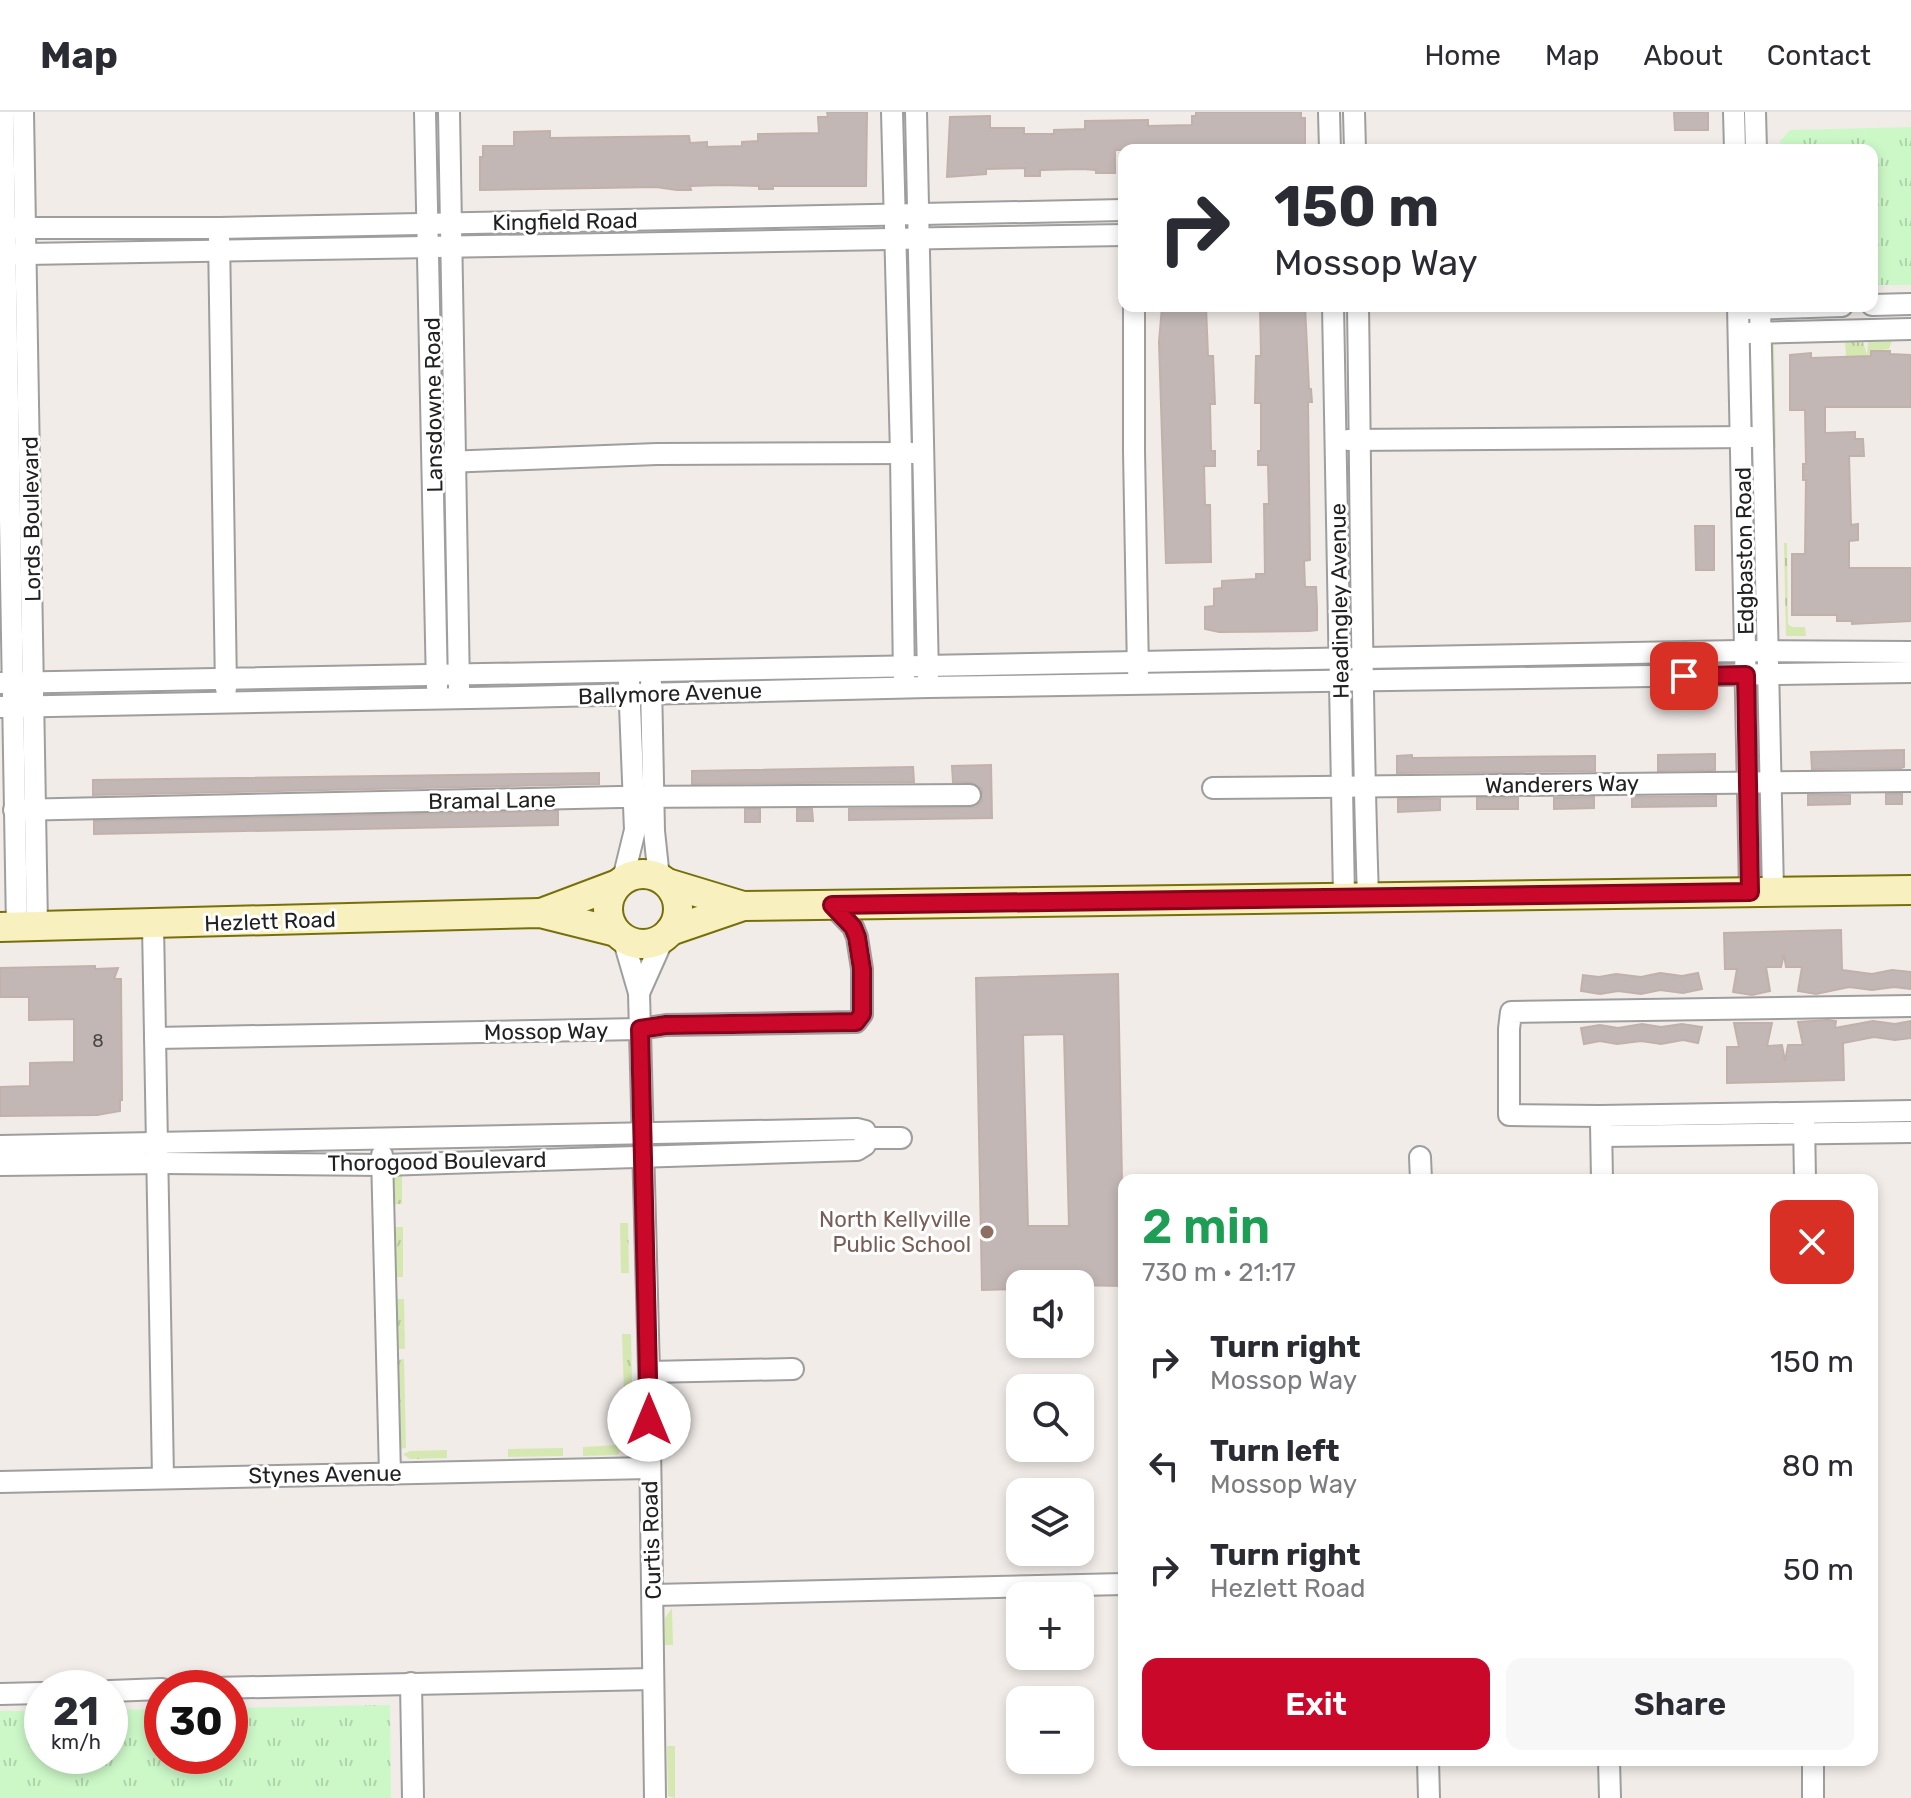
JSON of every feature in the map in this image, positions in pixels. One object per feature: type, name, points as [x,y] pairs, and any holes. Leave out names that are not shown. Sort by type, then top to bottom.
[{"type":"main road","points":[[743,906],[648,944],[631,942],[620,935],[609,920],[608,904],[620,882],[637,874],[743,906],[1911,890]]},
{"type":"main road","points":[[663,880],[678,905],[667,934]]},
{"type":"main road","name":"Hezlett Road","points":[[540,913],[620,882]]},
{"type":"main road","name":"Hezlett Road","points":[[18,927],[540,913],[620,935]]},
{"type":"street","name":"Lords Boulevard","points":[[3,112],[16,228]]},
{"type":"street","name":"Lords Boulevard","points":[[18,927],[6,706],[5,483],[10,256],[16,228],[23,112]]},
{"type":"street","name":"Lansdowne Road","points":[[425,112],[437,699]]},
{"type":"street","name":"Lansdowne Road","points":[[449,112],[459,698]]},
{"type":"street","points":[[892,112],[901,453],[903,687]]},
{"type":"street","points":[[916,112],[928,687]]},
{"type":"street","points":[[1329,112],[1330,144]]},
{"type":"street","points":[[1354,112],[1355,144]]},
{"type":"street","points":[[1735,144],[1734,112],[1748,112]]},
{"type":"street","points":[[1755,112],[1756,144]]},
{"type":"street","name":"Kingfield Road","points":[[16,228],[219,228],[1118,210]]},
{"type":"street","points":[[219,228],[226,701]]},
{"type":"street","name":"Kingfield Road","points":[[10,256],[219,249],[1118,235]]},
{"type":"street","name":"Lords Boulevard","points":[[10,256],[31,483],[36,810],[18,927]]},
{"type":"street","points":[[1878,305],[1911,304]]},
{"type":"street","points":[[1134,312],[1138,684]]},
{"type":"street","name":"Headingley Avenue","points":[[1333,312],[1341,786],[1356,896]]},
{"type":"street","name":"Headingley Avenue","points":[[1356,896],[1363,786],[1364,681],[1358,312]]},
{"type":"street","name":"Edgbaston Road","points":[[1738,312],[1749,782],[1761,891]]},
{"type":"street","name":"Edgbaston Road","points":[[1760,312],[1770,783],[1761,891]]},
{"type":"street","points":[[1739,333],[1911,329]]},
{"type":"street","points":[[1336,441],[1763,438]]},
{"type":"street","points":[[434,462],[657,454],[922,453]]},
{"type":"street","points":[[5,483],[31,483]]},
{"type":"street","name":"Ballymore Avenue","points":[[6,683],[1746,651],[1911,652]]},
{"type":"street","points":[[628,671],[645,797],[663,880]]},
{"type":"street","points":[[620,882],[645,797],[651,671]]},
{"type":"street","name":"Ballymore Avenue","points":[[6,706],[903,687],[1911,672]]},
{"type":"street","name":"Wanderers Way","points":[[1213,788],[1911,781]]},
{"type":"street","name":"Bramal Lane","points":[[14,810],[645,797],[970,795]]},
{"type":"street","name":"Mossop Way","points":[[155,1038],[856,1022],[862,1014],[861,959],[857,937],[853,927],[832,905]]},
{"type":"street","points":[[153,925],[163,1477]]},
{"type":"street","name":"Curtis Road","points":[[639,993],[667,934]]},
{"type":"street","name":"Curtis Road","points":[[620,935],[639,993],[649,1372],[655,1798]]},
{"type":"street","points":[[1911,1006],[1511,1012],[1509,1115],[1601,1126],[1804,1123],[1911,1111]]},
{"type":"street","points":[[1804,1123],[1911,1132]]},
{"type":"street","points":[[1804,1123],[1805,1174]]},
{"type":"street","points":[[1601,1126],[1602,1174]]},
{"type":"street","name":"Thorogood Boulevard","points":[[0,1146],[857,1129],[865,1131],[868,1138],[865,1145],[857,1150],[644,1157],[383,1165],[0,1165]]},
{"type":"street","name":"Thorogood Boulevard","points":[[868,1138],[901,1138]]},
{"type":"street","points":[[382,1139],[390,1474]]},
{"type":"street","points":[[1420,1157],[1421,1174]]},
{"type":"street","points":[[649,1372],[793,1369]]},
{"type":"street","name":"Stynes Avenue","points":[[0,1482],[649,1468]]},
{"type":"street","points":[[653,1595],[1118,1584]]},
{"type":"street","points":[[248,1687],[653,1679]]},
{"type":"street","points":[[411,1683],[413,1798]]},
{"type":"street","points":[[0,1694],[24,1693]]},
{"type":"street","points":[[1428,1766],[1429,1798]]},
{"type":"street","points":[[1609,1766],[1610,1798]]},
{"type":"street","points":[[1813,1766],[1813,1798]]},
{"type":"green space","points":[[1911,127],[1911,285],[1878,285],[1878,144],[1780,144],[1790,130]]},
{"type":"green space","points":[[1892,341],[1889,349],[1872,351],[1872,360],[1862,356],[1846,356],[1845,342],[1863,342],[1867,355],[1868,342]]},
{"type":"green space","points":[[1774,343],[1776,448],[1773,448],[1771,349]]},
{"type":"green space","points":[[1784,543],[1787,543],[1788,624],[1805,627],[1806,636],[1786,636]]},
{"type":"green space","points":[[396,1174],[402,1176],[402,1204],[392,1204],[392,1182]]},
{"type":"green space","points":[[620,1223],[628,1223],[629,1273],[621,1273]]},
{"type":"green space","points":[[393,1227],[403,1227],[403,1277],[394,1277]]},
{"type":"green space","points":[[394,1299],[404,1299],[405,1349],[395,1349]]},
{"type":"green space","points":[[622,1334],[631,1334],[633,1438],[626,1450]]},
{"type":"green space","points":[[404,1359],[406,1448],[399,1449],[395,1360]]},
{"type":"green space","points":[[618,1445],[621,1450],[618,1455],[583,1456],[583,1447]]},
{"type":"green space","points":[[563,1448],[563,1456],[508,1457],[508,1449]]},
{"type":"green space","points":[[447,1450],[447,1458],[410,1459],[403,1454],[410,1451]]},
{"type":"green space","points":[[672,1608],[673,1645],[665,1645],[665,1618]]},
{"type":"green space","points":[[390,1705],[391,1798],[0,1798],[0,1711],[24,1711],[24,1774],[128,1774],[128,1710],[144,1709],[144,1774],[248,1774],[248,1708]]},
{"type":"green space","points":[[667,1746],[675,1746],[675,1798],[668,1796]]},
{"type":"building","points":[[827,112],[867,112],[866,186],[773,186],[773,189],[759,189],[759,186],[722,185],[690,186],[691,190],[656,187],[480,190],[483,146],[514,146],[514,132],[550,131],[550,138],[689,136],[690,143],[707,142],[707,147],[742,146],[742,142],[758,141],[758,134],[819,133],[818,117],[828,117]]},
{"type":"building","points":[[1196,112],[1301,112],[1301,118],[1305,118],[1305,144],[1118,144],[1115,173],[1082,169],[1040,170],[1040,176],[1025,176],[1025,168],[986,169],[986,174],[947,177],[950,117],[990,116],[990,128],[1024,128],[1024,134],[1054,134],[1054,130],[1085,129],[1085,121],[1148,120],[1148,126],[1192,125],[1192,116],[1196,116]]},
{"type":"building","points":[[1674,112],[1708,112],[1708,130],[1675,130]]},
{"type":"building","points":[[1162,312],[1206,312],[1208,356],[1213,356],[1215,404],[1210,404],[1211,451],[1215,451],[1215,466],[1204,466],[1205,505],[1210,505],[1211,562],[1166,563],[1159,342]]},
{"type":"building","points":[[1260,312],[1305,312],[1312,402],[1308,402],[1310,560],[1304,561],[1305,587],[1316,587],[1317,630],[1219,632],[1205,629],[1205,607],[1214,606],[1214,589],[1222,588],[1222,581],[1256,579],[1256,574],[1265,574],[1264,504],[1269,504],[1268,465],[1258,465],[1261,403],[1255,403],[1256,356],[1261,356]]},
{"type":"building","points":[[1871,351],[1911,355],[1911,407],[1825,407],[1825,433],[1855,432],[1855,439],[1863,439],[1864,456],[1849,456],[1851,525],[1858,524],[1858,540],[1849,541],[1849,568],[1911,568],[1911,621],[1852,624],[1852,621],[1837,621],[1837,615],[1792,615],[1792,554],[1805,554],[1806,480],[1803,480],[1803,464],[1806,464],[1805,410],[1790,410],[1790,355],[1811,353],[1811,358],[1871,356]]},
{"type":"building","points":[[1695,526],[1714,526],[1714,570],[1696,570]]},
{"type":"building","points":[[1904,750],[1904,767],[1901,768],[1812,769],[1811,752]]},
{"type":"building","points":[[1715,754],[1715,770],[1658,771],[1658,755]]},
{"type":"building","points":[[1412,755],[1412,758],[1595,756],[1595,771],[1397,773],[1397,756]]},
{"type":"building","points":[[991,765],[992,818],[849,820],[849,809],[976,807],[982,801],[982,789],[971,782],[953,782],[952,766]]},
{"type":"building","points":[[913,767],[914,782],[692,784],[692,771]]},
{"type":"building","points":[[599,773],[599,784],[93,795],[93,780]]},
{"type":"building","points":[[1886,794],[1902,794],[1902,804],[1886,804]]},
{"type":"building","points":[[1808,795],[1850,795],[1850,804],[1808,805]]},
{"type":"building","points":[[1716,796],[1716,806],[1632,807],[1632,797]]},
{"type":"building","points":[[1594,797],[1594,808],[1554,809],[1554,798]]},
{"type":"building","points":[[1477,798],[1518,798],[1518,809],[1477,809]]},
{"type":"building","points":[[1398,799],[1440,799],[1440,810],[1398,812]]},
{"type":"building","points":[[745,809],[760,809],[760,822],[745,822]]},
{"type":"building","points":[[797,809],[812,809],[813,821],[797,821]]},
{"type":"building","points":[[558,811],[558,825],[94,834],[94,821]]},
{"type":"building","points":[[1841,930],[1842,970],[1872,974],[1892,970],[1911,972],[1911,989],[1849,987],[1816,994],[1798,991],[1802,967],[1786,967],[1784,954],[1781,967],[1766,967],[1770,991],[1752,995],[1733,992],[1737,969],[1725,969],[1724,933]]},
{"type":"building","points":[[95,966],[95,969],[118,968],[114,979],[121,979],[120,1111],[97,1115],[0,1116],[0,1087],[30,1086],[30,1063],[74,1062],[74,1019],[29,1020],[29,997],[0,997],[0,968]]},
{"type":"building","points":[[1660,973],[1682,976],[1698,973],[1702,989],[1683,993],[1660,990],[1641,994],[1581,991],[1583,975],[1641,977]]},
{"type":"building","points":[[1118,974],[1122,1174],[1118,1174],[1118,1286],[1094,1285],[1094,1270],[1006,1270],[1006,1289],[982,1290],[976,978]],"holes":[[[1064,1034],[1069,1226],[1028,1226],[1023,1035]]]},
{"type":"building","points":[[1836,1021],[1835,1028],[1873,1021],[1895,1024],[1911,1021],[1911,1038],[1895,1040],[1874,1037],[1843,1043],[1844,1080],[1727,1083],[1727,1047],[1739,1047],[1734,1023],[1772,1023],[1767,1046],[1782,1045],[1785,1061],[1788,1045],[1803,1045],[1798,1022]]},
{"type":"building","points":[[1642,1024],[1702,1027],[1698,1043],[1683,1040],[1661,1044],[1600,1041],[1584,1044],[1581,1028],[1600,1025],[1618,1028]]},
{"type":"place","name":"North Kellyville Public School","points":[[987,1232]]},
{"type":"route","points":[[649,1420],[640,1029],[666,1025],[856,1022],[862,1014],[860,948],[853,927],[832,905],[1750,892],[1746,675],[1684,676]]}]
